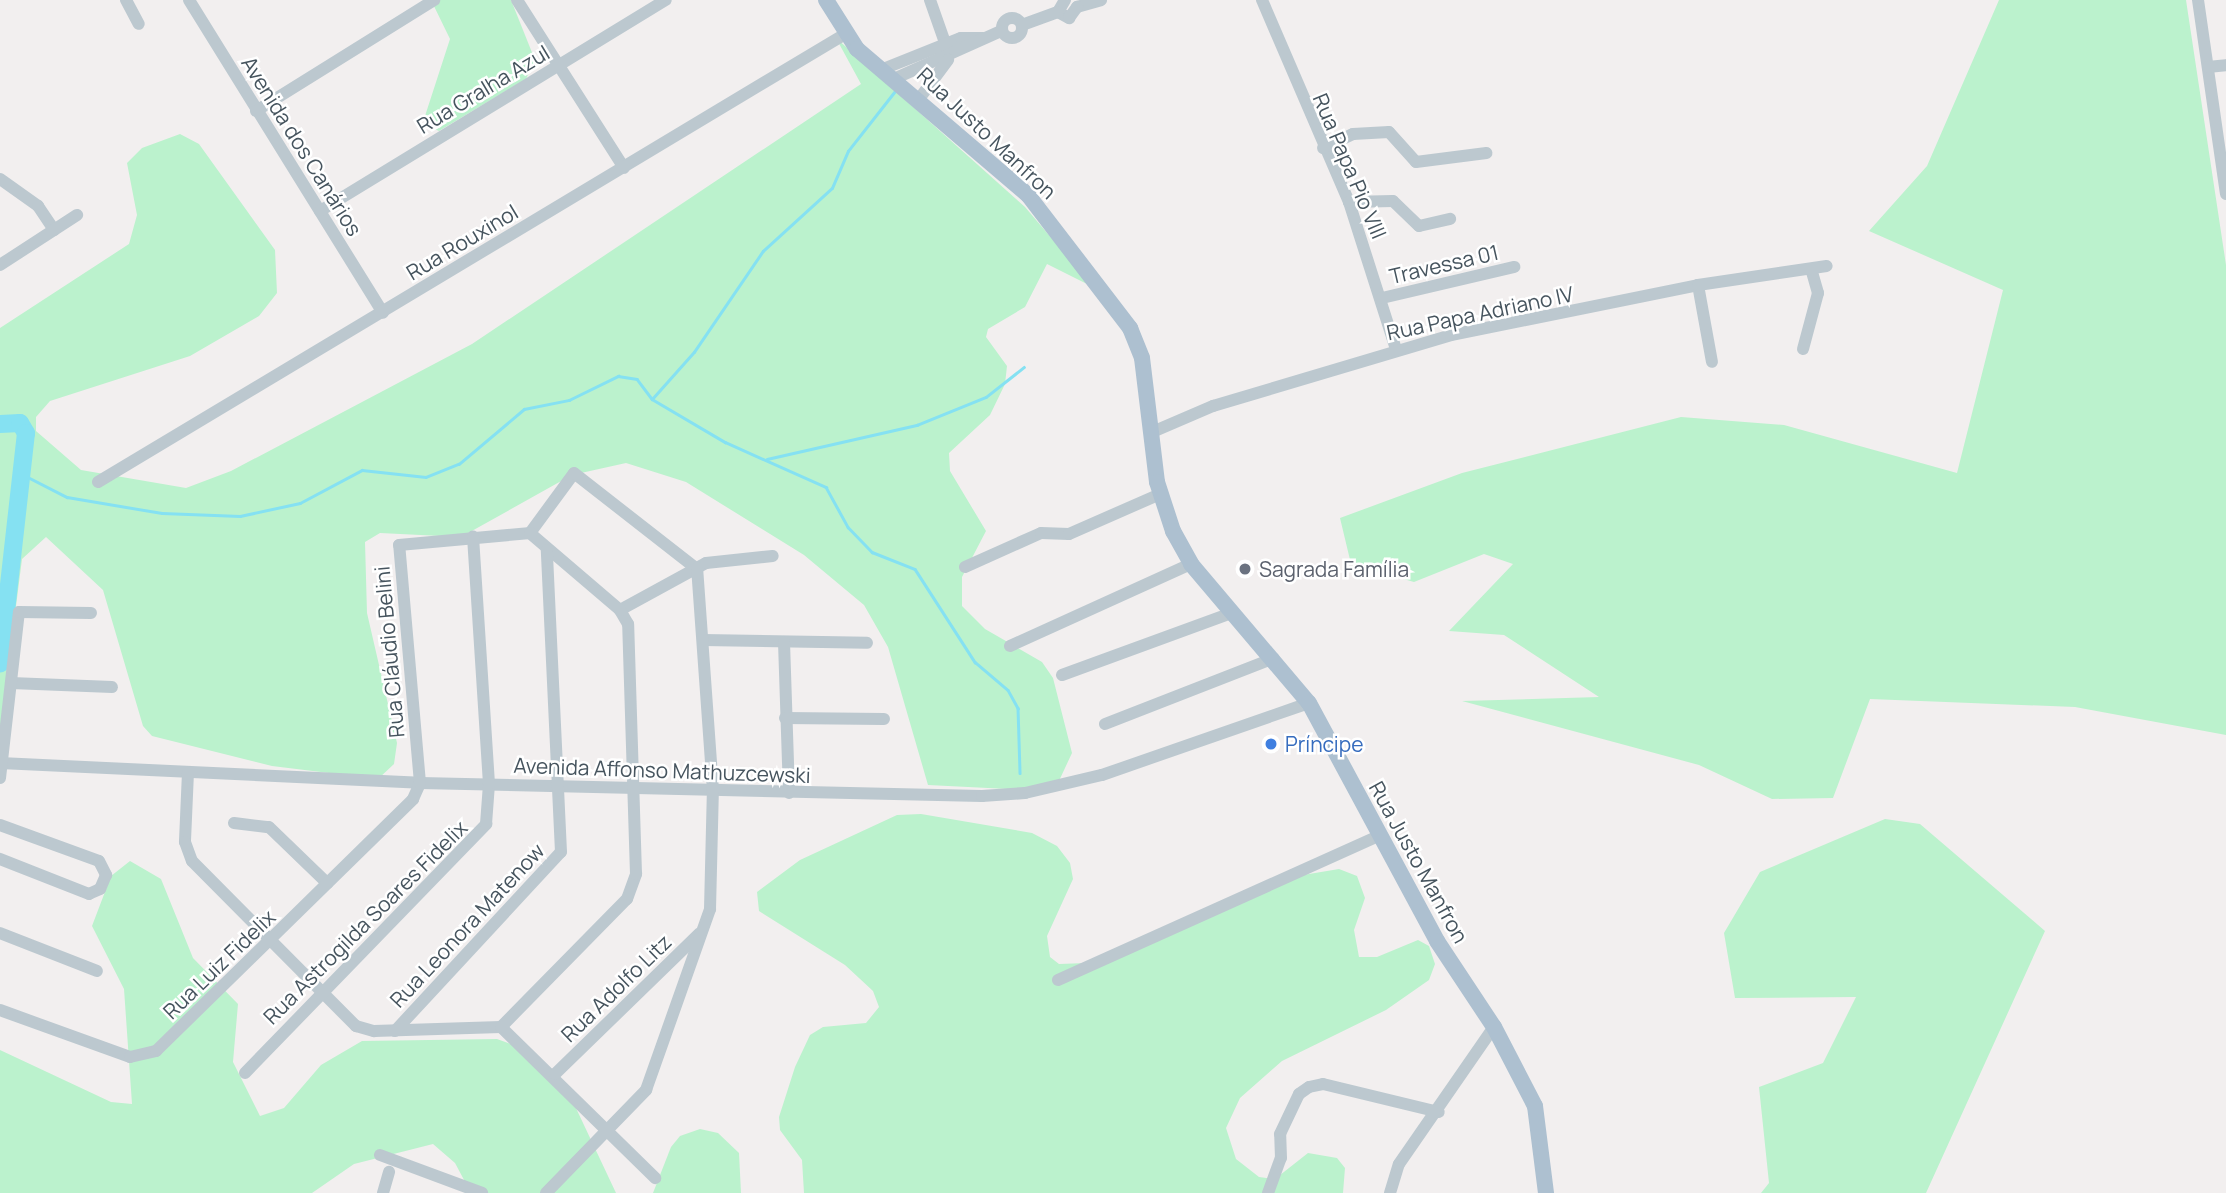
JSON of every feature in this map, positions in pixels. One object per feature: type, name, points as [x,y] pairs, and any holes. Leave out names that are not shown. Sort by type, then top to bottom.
[{"type":"main road","name":"Rua Justo Manfron","points":[[826,0],[845,34],[1028,195],[1091,271],[1142,358],[1160,494],[1191,564],[1274,657],[1309,703],[1437,941],[1494,1027],[1535,1107],[1546,1193]]},
{"type":"street","points":[[126,0],[139,24]]},
{"type":"street","points":[[256,111],[434,0]]},
{"type":"street","points":[[517,0],[556,67],[624,168]]},
{"type":"street","name":"Rua Gralha Azul","points":[[320,211],[666,0]]},
{"type":"street","points":[[930,0],[949,59]]},
{"type":"street","points":[[889,74],[949,59],[983,38],[1002,31],[1009,18],[1022,25],[1065,3],[1101,0]]},
{"type":"street","name":"Rua Papa Pio VIII","points":[[1262,0],[1323,148],[1349,202],[1382,298],[1396,349]]},
{"type":"street","points":[[2198,0],[2225,187]]},
{"type":"street","name":"Avenida dos Canários","points":[[195,2],[256,111],[383,313]]},
{"type":"street","name":"Rua Rouxinol","points":[[98,482],[845,34]]},
{"type":"street","points":[[889,74],[945,43],[983,38]]},
{"type":"street","points":[[919,99],[949,59]]},
{"type":"street","points":[[2208,67],[2226,65]]},
{"type":"street","points":[[1323,148],[1353,134],[1389,132],[1416,162],[1486,153]]},
{"type":"street","points":[[0,179],[38,206],[54,230]]},
{"type":"street","points":[[1349,202],[1392,201],[1419,226],[1450,219]]},
{"type":"street","points":[[0,265],[77,215]]},
{"type":"street","name":"Travessa 01","points":[[1382,298],[1514,267]]},
{"type":"street","name":"Rua Papa Adriano IV","points":[[1150,433],[1213,406],[1396,349],[1698,285],[1827,267]]},
{"type":"street","points":[[1804,349],[1818,293],[1811,269]]},
{"type":"street","points":[[1698,285],[1712,362]]},
{"type":"street","points":[[501,1027],[634,889],[635,787],[628,624],[621,610],[530,533],[574,472],[697,569],[713,790],[712,897],[704,929],[650,1084],[546,1193]]},
{"type":"street","points":[[965,567],[1041,533],[1069,534],[1160,494]]},
{"type":"street","name":"Rua Cláudio Belini","points":[[420,783],[399,545],[530,533]]},
{"type":"street","name":"Rua Astrogilda Soares Fidelix","points":[[245,1073],[323,991],[479,836],[489,784],[473,537]]},
{"type":"street","name":"Rua Leonora Matenow","points":[[395,1031],[557,862],[561,785],[547,550]]},
{"type":"street","points":[[621,610],[697,569],[773,555]]},
{"type":"street","points":[[1010,646],[1191,564]]},
{"type":"street","points":[[0,778],[19,612],[91,613]]},
{"type":"street","points":[[1062,675],[1234,612]]},
{"type":"street","points":[[703,640],[867,643]]},
{"type":"street","points":[[784,642],[789,793]]},
{"type":"street","points":[[1105,724],[1274,657]]},
{"type":"street","points":[[11,683],[112,687]]},
{"type":"street","name":"Avenida Affonso Mathuzcewski","points":[[1,763],[420,783],[789,793],[1026,793],[1102,775],[1309,703]]},
{"type":"street","points":[[785,718],[884,719]]},
{"type":"street","points":[[188,772],[186,852],[356,1026],[395,1031],[501,1027],[555,1074],[655,1178]]},
{"type":"street","name":"Rua Luiz Fidelix","points":[[0,1010],[144,1058],[272,941],[327,883],[404,812],[420,783]]},
{"type":"street","points":[[234,823],[269,827],[327,883]]},
{"type":"street","points":[[0,825],[99,861],[106,875],[100,890],[89,894],[0,859]]},
{"type":"street","points":[[1058,979],[1381,835]]},
{"type":"street","name":"Rua Adolfo Litz","points":[[555,1074],[704,929]]},
{"type":"street","points":[[0,933],[97,971]]},
{"type":"street","points":[[1390,1193],[1396,1171],[1439,1112],[1494,1027]]},
{"type":"street","points":[[1268,1193],[1282,1151],[1280,1134],[1299,1094],[1309,1087],[1439,1112]]},
{"type":"street","points":[[380,1155],[482,1193]]},
{"type":"street","points":[[383,1193],[389,1172]]},
{"type":"green space","points":[[431,0],[511,0],[535,60],[526,79],[439,131],[428,126],[425,116],[450,39]]},
{"type":"green space","points":[[1999,0],[2186,0],[2226,265],[2226,735],[2075,707],[1870,699],[1833,798],[1772,799],[1699,765],[1462,701],[1599,697],[1504,635],[1449,631],[1513,564],[1484,554],[1414,582],[1351,564],[1340,518],[1462,473],[1681,417],[1784,425],[1957,473],[2003,290],[1869,231],[1927,166]]},
{"type":"green space","points":[[836,38],[1025,207],[1093,287],[1047,264],[1025,307],[988,329],[986,337],[1007,366],[1005,384],[990,415],[949,453],[950,471],[986,531],[962,577],[962,606],[985,629],[1042,662],[1053,678],[1072,753],[1058,783],[1027,790],[928,785],[888,647],[864,605],[804,555],[686,482],[626,463],[572,475],[461,537],[380,533],[365,542],[367,613],[397,743],[394,764],[378,779],[272,766],[152,736],[143,726],[103,590],[46,537],[22,559],[0,732],[0,328],[129,244],[137,215],[127,163],[142,148],[180,134],[199,144],[275,250],[277,293],[259,316],[190,356],[50,401],[36,417],[36,431],[81,470],[186,488],[231,471],[472,344],[861,84]]},
{"type":"green space","points":[[921,814],[1032,833],[1057,846],[1070,863],[1073,879],[1047,936],[1050,957],[1059,964],[1087,963],[1285,878],[1339,869],[1357,876],[1365,898],[1354,930],[1359,957],[1377,957],[1418,940],[1429,946],[1435,964],[1429,980],[1386,1010],[1282,1061],[1240,1098],[1226,1128],[1236,1159],[1259,1177],[1275,1179],[1308,1153],[1337,1158],[1345,1168],[1343,1193],[804,1193],[802,1160],[780,1130],[779,1117],[795,1067],[810,1035],[823,1027],[866,1023],[879,1007],[873,991],[845,965],[759,911],[757,892],[800,860],[897,815]]},
{"type":"green space","points":[[1885,819],[1920,824],[2045,931],[1926,1193],[1761,1193],[1769,1183],[1759,1087],[1823,1063],[1856,997],[1735,998],[1724,933],[1760,872]]},
{"type":"green space","points":[[130,861],[161,879],[193,958],[238,1004],[233,1062],[260,1116],[284,1108],[321,1065],[362,1041],[497,1039],[516,1046],[567,1089],[616,1193],[471,1193],[455,1163],[433,1144],[354,1164],[312,1193],[0,1193],[0,1050],[111,1102],[132,1104],[124,989],[92,926],[111,876]]},
{"type":"green space","points":[[700,1129],[718,1133],[739,1153],[741,1193],[653,1193],[671,1147],[680,1136]]},
{"type":"waterway","points":[[652,399],[694,352],[763,251],[832,188],[848,151],[895,91]]},
{"type":"waterway","points":[[767,459],[917,425],[986,397],[1024,367]]},
{"type":"waterway","points":[[20,473],[67,497],[162,513],[240,516],[300,503],[362,470],[426,477],[459,464],[524,409],[569,400],[618,376],[637,379],[652,399],[725,442],[826,487],[848,527],[872,552],[915,569],[975,662],[1008,690],[1018,708],[1020,773]]},
{"type":"waterway","points":[[0,424],[20,423],[26,433],[0,664]]},
{"type":"place","name":"Sagrada Família","points":[[1245,569]]},
{"type":"place","name":"Príncipe","points":[[1271,744]]}]
